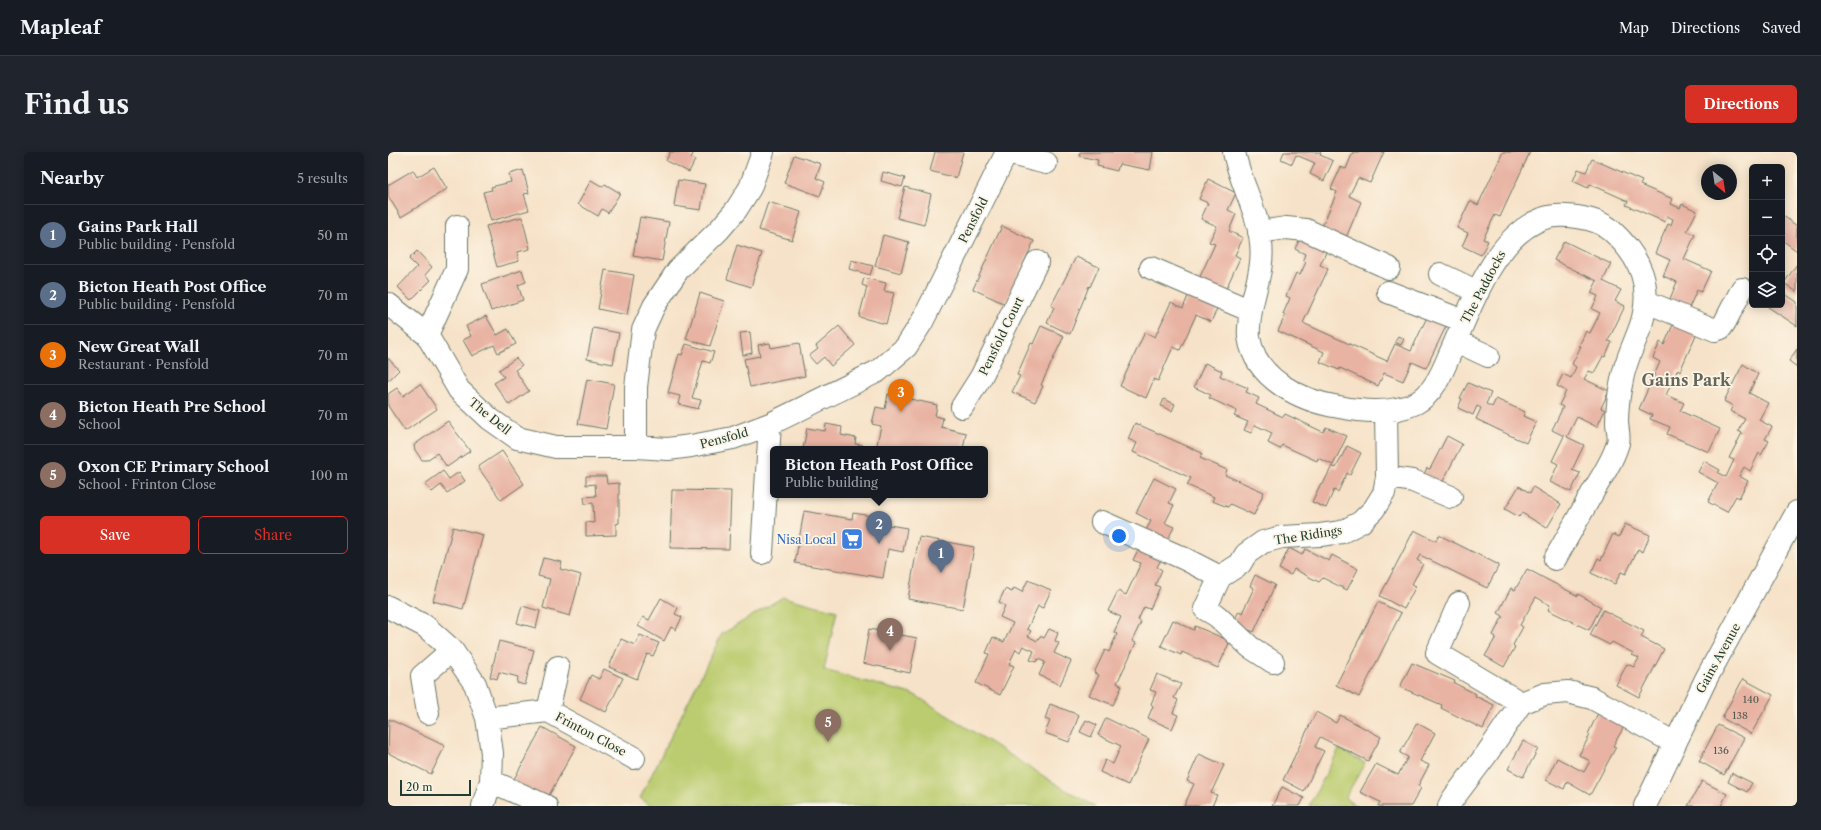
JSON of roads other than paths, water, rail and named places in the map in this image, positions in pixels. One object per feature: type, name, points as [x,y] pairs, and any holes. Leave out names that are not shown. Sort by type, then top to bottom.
[{"type":"street","points":[[636,447],[636,388],[643,330],[654,306],[678,270],[720,230],[736,210],[750,188],[763,152]]},
{"type":"street","name":"The Paddocks","points":[[1234,152],[1237,169],[1255,214],[1261,242],[1262,268],[1251,311],[1249,336],[1256,358],[1270,378],[1305,398],[1321,404],[1342,408],[1386,411],[1400,409],[1419,402],[1433,388],[1444,369],[1464,321],[1494,261],[1507,243],[1523,230],[1543,218],[1588,218],[1607,226],[1625,242],[1638,262],[1645,285],[1647,302],[1622,378],[1617,420],[1619,440],[1614,471],[1555,559]]},
{"type":"street","points":[[1007,153],[1046,163]]},
{"type":"street","name":"Pensfold","points":[[636,447],[668,449],[733,438],[770,424],[878,371],[906,347],[922,322],[1007,153]]},
{"type":"street","points":[[427,335],[457,269],[457,226]]},
{"type":"street","points":[[1259,232],[1286,228],[1306,230],[1389,268]]},
{"type":"street","name":"Pensfold Court","points":[[962,407],[981,377],[1037,262]]},
{"type":"street","points":[[1151,268],[1251,311]]},
{"type":"street","points":[[1440,274],[1478,292]]},
{"type":"street","points":[[1647,302],[1715,330],[1721,328],[1736,318],[1742,289]]},
{"type":"street","points":[[1388,292],[1464,321]]},
{"type":"street","name":"The Dell","points":[[388,304],[427,335],[459,390],[490,419],[517,438],[556,447],[636,447]]},
{"type":"street","points":[[1456,341],[1488,356]]},
{"type":"street","name":"The Ridings","points":[[1220,577],[1240,564],[1246,554],[1263,542],[1282,536],[1320,535],[1342,532],[1360,522],[1374,509],[1384,493],[1387,477],[1386,411]]},
{"type":"street","points":[[762,553],[770,424]]},
{"type":"street","points":[[1387,477],[1413,481],[1451,497]]},
{"type":"street","name":"Gains Avenue","points":[[1645,806],[1706,679],[1797,512]]},
{"type":"street","points":[[1102,522],[1185,559],[1220,577],[1205,609],[1217,616],[1250,647],[1273,662]]},
{"type":"street","points":[[1459,603],[1437,653],[1521,703]]},
{"type":"street","points":[[388,607],[425,626],[452,650],[475,684],[487,718],[492,753],[491,781],[484,806]]},
{"type":"street","points":[[428,713],[422,676],[452,650]]},
{"type":"street","name":"Frinton Close","points":[[548,711],[558,667]]},
{"type":"street","points":[[1449,806],[1521,703],[1545,694],[1568,692],[1592,698],[1675,743]]},
{"type":"street","name":"Frinton Close","points":[[487,718],[548,711],[634,758]]},
{"type":"street","points":[[491,781],[546,806]]},
{"type":"place","name":"New Great Wall","points":[[901,412]]},
{"type":"place","name":"Nisa Local","points":[[852,539]]},
{"type":"place","name":"Bicton Heath Post Office","points":[[879,544]]},
{"type":"place","name":"Gains Park Hall","points":[[941,573]]},
{"type":"place","name":"Bicton Heath Pre School","points":[[890,651]]},
{"type":"place","name":"Oxon CE Primary School","points":[[828,742]]},
{"type":"district","name":"Gains Park","points":[[1686,380]]}]
